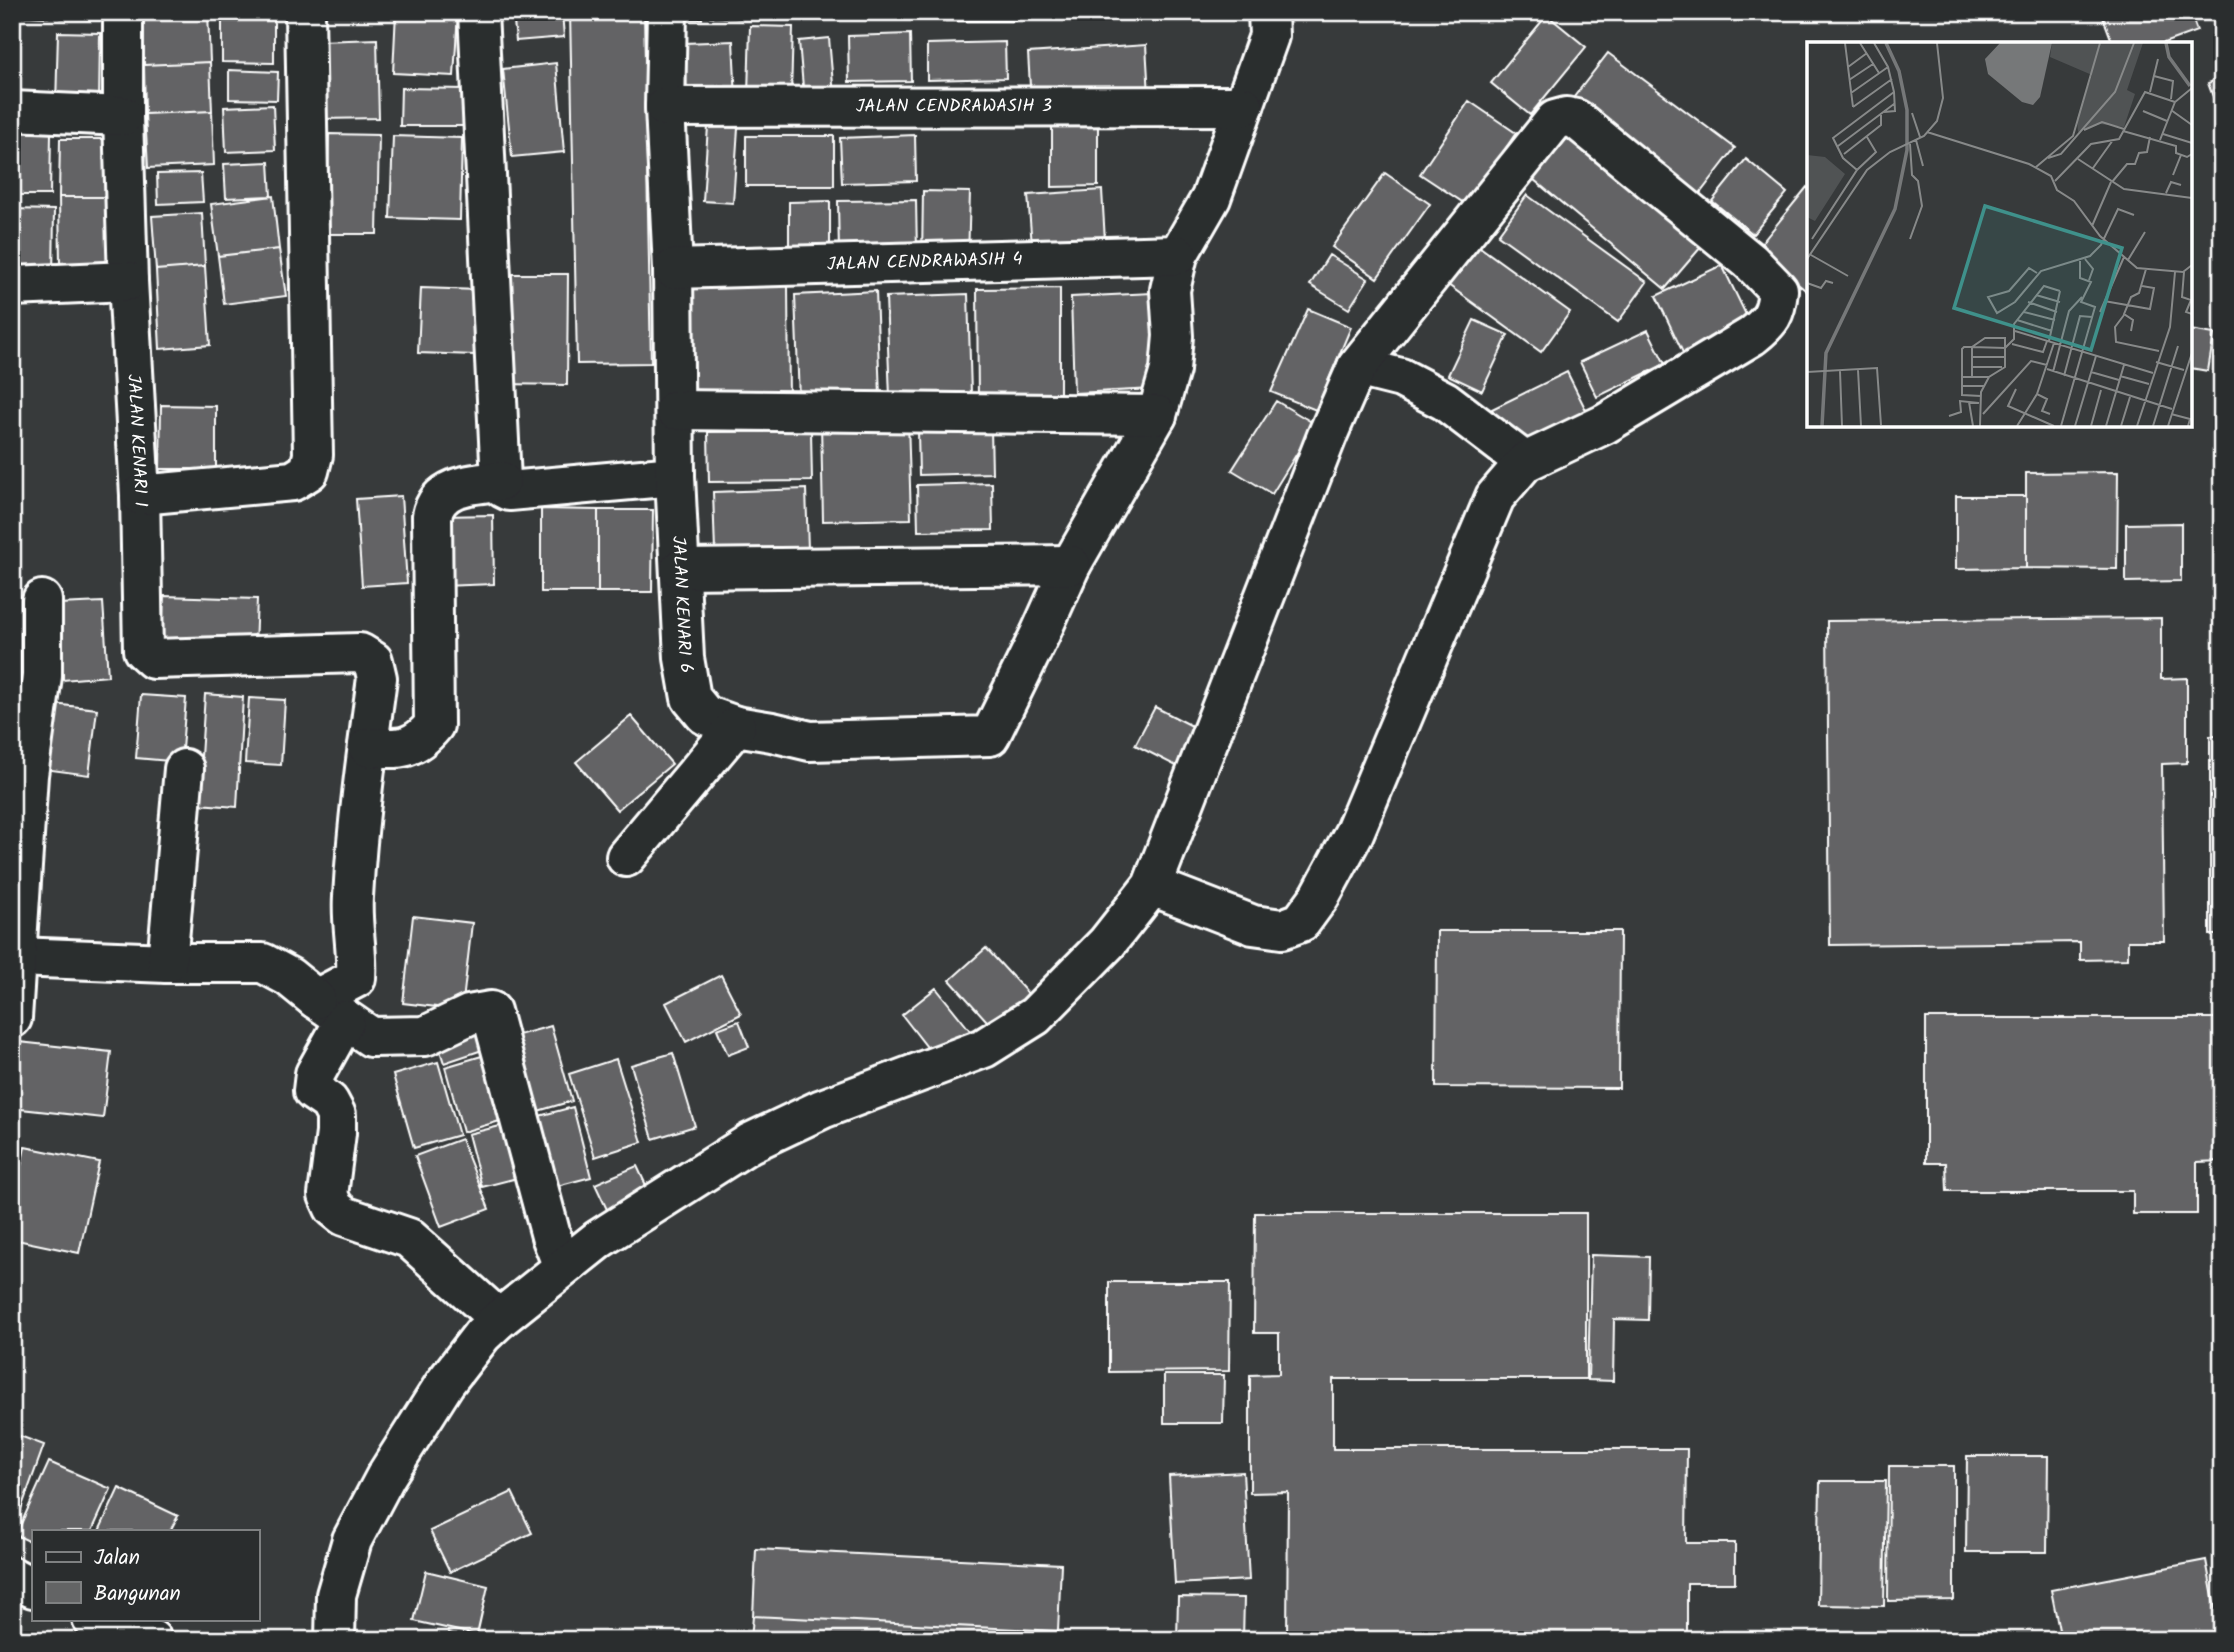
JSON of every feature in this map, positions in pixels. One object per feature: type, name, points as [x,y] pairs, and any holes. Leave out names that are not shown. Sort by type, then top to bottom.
[{"type":"street","name":"JALAN KENARI 1","points":[[123,12],[128,281],[141,495],[143,650],[153,659],[360,653],[373,661],[377,678],[368,747]]},
{"type":"street","points":[[141,495],[293,481],[309,471],[313,455],[306,12]]},
{"type":"street","points":[[478,12],[500,481],[503,488],[509,491],[675,477]]},
{"type":"street","name":"JALAN KENARI 6","points":[[667,12],[665,107],[673,270],[675,477],[684,658],[691,698],[705,715],[736,726],[810,741],[990,736],[1071,565]]},
{"type":"street","points":[[680,569],[1071,565],[1157,415],[1170,370],[1173,336],[1170,290],[1178,255],[1211,198],[1269,36],[1268,12]]},
{"type":"street","name":"JALAN CENDRAWASIH 3","points":[[665,107],[1244,106]]},
{"type":"street","points":[[12,111],[123,116]]},
{"type":"street","points":[[335,1640],[335,1595],[352,1540],[386,1476],[445,1383],[482,1335],[499,1319],[599,1239],[750,1143],[822,1109],[984,1048],[1035,1016],[1107,943],[1152,886],[1327,436],[1357,367],[1555,120],[1566,117],[1576,119],[1751,262],[1778,289],[1776,310],[1766,325],[1752,336],[1605,424],[1525,463],[1495,496],[1354,833],[1320,896],[1301,922],[1282,929],[1253,925],[1152,886]]},
{"type":"street","name":"JALAN CENDRAWASIH 4","points":[[673,270],[1178,255]]},
{"type":"street","points":[[12,286],[128,281]]},
{"type":"street","points":[[1357,367],[1401,378],[1445,401],[1525,463]]},
{"type":"street","points":[[675,410],[1157,415]]},
{"type":"street","points":[[499,1319],[409,1238],[344,1216],[334,1208],[328,1195],[336,1115],[329,1102],[313,1091],[330,1009],[356,978],[358,955],[352,902],[368,747],[410,747],[434,725],[432,516],[435,503],[446,492],[473,484],[500,481]]},
{"type":"street","points":[[12,1018],[20,776],[42,676],[43,600]]},
{"type":"street","points":[[626,856],[736,726]]},
{"type":"street","points":[[167,963],[184,769]]},
{"type":"street","points":[[16,957],[167,963],[263,963],[289,977],[371,1037],[425,1036],[468,1015],[491,1011],[551,1236],[563,1267]]},
{"type":"street","points":[[12,1577],[32,1587]]},
{"type":"street","points":[[95,1620],[152,1640]]},
{"type":"building","points":[[12,12],[48,12],[48,17],[12,15]]},
{"type":"building","points":[[61,12],[102,12],[101,20],[61,18]]},
{"type":"building","points":[[142,12],[208,12],[210,62],[144,65]]},
{"type":"building","points":[[222,12],[274,12],[274,63],[222,62]]},
{"type":"building","points":[[396,12],[458,12],[454,76],[393,73]]},
{"type":"building","points":[[513,12],[562,12],[564,37],[516,41]]},
{"type":"building","points":[[570,12],[644,12],[651,363],[577,364]]},
{"type":"building","points":[[679,12],[702,12],[702,19],[679,19]]},
{"type":"building","points":[[711,12],[759,12],[759,20],[710,16]]},
{"type":"building","points":[[770,12],[824,12],[824,17],[770,18]]},
{"type":"building","points":[[858,12],[928,12],[928,16],[858,18]]},
{"type":"building","points":[[943,12],[1015,12],[1015,21],[943,21]]},
{"type":"building","points":[[1025,12],[1114,12],[1114,18],[1025,18]]},
{"type":"building","points":[[2101,12],[2190,12],[2197,31],[2167,42],[2112,42]]},
{"type":"building","points":[[1547,15],[1586,47],[1530,115],[1491,83]]},
{"type":"building","points":[[750,26],[793,27],[791,95],[748,94]]},
{"type":"building","points":[[58,32],[100,33],[99,107],[56,106]]},
{"type":"building","points":[[910,34],[911,81],[849,82],[848,36]]},
{"type":"building","points":[[829,38],[834,96],[804,99],[799,41]]},
{"type":"building","points":[[377,39],[379,118],[322,119],[320,41]]},
{"type":"building","points":[[733,41],[736,99],[687,102],[685,43]]},
{"type":"building","points":[[1005,42],[1006,78],[927,80],[927,44]]},
{"type":"building","points":[[1146,45],[1149,95],[1031,103],[1028,53]]},
{"type":"building","points":[[1608,53],[1735,148],[1694,201],[1567,106]]},
{"type":"building","points":[[210,62],[212,111],[145,114],[144,65]]},
{"type":"building","points":[[556,63],[564,152],[512,157],[503,69]]},
{"type":"building","points":[[229,70],[278,72],[277,100],[229,99]]},
{"type":"building","points":[[2222,78],[2222,121],[2208,83]]},
{"type":"building","points":[[401,88],[467,89],[467,126],[400,126]]},
{"type":"building","points":[[1469,101],[1516,133],[1467,205],[1420,174]]},
{"type":"building","points":[[273,105],[275,150],[226,152],[224,107]]},
{"type":"building","points":[[212,111],[214,165],[148,168],[145,114]]},
{"type":"building","points":[[1098,118],[1098,186],[1052,187],[1052,119]]},
{"type":"building","points":[[708,126],[738,128],[733,203],[703,201]]},
{"type":"building","points":[[12,132],[51,133],[50,195],[12,195]]},
{"type":"building","points":[[329,134],[379,135],[377,234],[327,234]]},
{"type":"building","points":[[915,135],[916,181],[842,183],[840,138]]},
{"type":"building","points":[[393,136],[462,138],[460,220],[390,218]]},
{"type":"building","points":[[746,136],[834,136],[834,186],[746,186]]},
{"type":"building","points":[[1569,136],[1701,247],[1665,289],[1533,179]]},
{"type":"building","points":[[60,139],[109,139],[108,197],[59,197]]},
{"type":"building","points":[[1746,159],[1787,193],[1753,234],[1712,201]]},
{"type":"building","points":[[269,162],[271,196],[226,198],[224,164]]},
{"type":"building","points":[[201,173],[203,202],[158,204],[157,174]]},
{"type":"building","points":[[1385,173],[1430,204],[1377,278],[1332,247]]},
{"type":"building","points":[[1807,187],[1807,291],[1756,250]]},
{"type":"building","points":[[1102,190],[1105,241],[1032,246],[1028,195]]},
{"type":"building","points":[[923,191],[970,192],[968,259],[922,259]]},
{"type":"building","points":[[1527,195],[1647,282],[1618,322],[1498,235]]},
{"type":"building","points":[[273,196],[279,249],[218,256],[211,204]]},
{"type":"building","points":[[59,197],[108,197],[109,263],[60,264]]},
{"type":"building","points":[[916,200],[917,253],[839,254],[838,201]]},
{"type":"building","points":[[830,201],[830,248],[789,248],[789,202]]},
{"type":"building","points":[[12,209],[54,210],[53,278],[12,277]]},
{"type":"building","points":[[202,213],[205,266],[156,270],[152,216]]},
{"type":"building","points":[[1473,242],[1570,312],[1541,352],[1444,282]]},
{"type":"building","points":[[279,249],[286,296],[224,304],[218,256]]},
{"type":"building","points":[[1329,255],[1368,279],[1349,309],[1310,285]]},
{"type":"building","points":[[1722,265],[1751,325],[1685,357],[1656,296]]},
{"type":"building","points":[[205,266],[210,345],[160,349],[156,270]]},
{"type":"building","points":[[500,274],[568,274],[567,385],[498,384]]},
{"type":"building","points":[[788,285],[789,404],[691,405],[690,286]]},
{"type":"building","points":[[421,288],[479,290],[475,355],[418,353]]},
{"type":"building","points":[[1060,288],[1060,399],[978,400],[977,289]]},
{"type":"building","points":[[876,291],[880,396],[799,399],[795,295]]},
{"type":"building","points":[[1152,293],[1155,389],[1074,393],[1071,297]]},
{"type":"building","points":[[968,294],[971,394],[890,397],[886,297]]},
{"type":"building","points":[[1308,309],[1351,327],[1316,410],[1271,392]]},
{"type":"building","points":[[1474,320],[1508,335],[1482,391],[1448,375]]},
{"type":"building","points":[[1648,330],[1665,364],[1597,397],[1580,362]]},
{"type":"building","points":[[2192,330],[2214,334],[2208,371],[2192,368]]},
{"type":"building","points":[[1567,372],[1587,412],[1512,449],[1492,409]]},
{"type":"building","points":[[1276,401],[1315,424],[1272,494],[1232,470]]},
{"type":"building","points":[[161,405],[216,406],[216,469],[160,469]]},
{"type":"building","points":[[908,420],[911,519],[823,521],[821,422]]},
{"type":"building","points":[[991,429],[992,473],[919,475],[918,431]]},
{"type":"building","points":[[811,431],[812,481],[709,482],[708,432]]},
{"type":"building","points":[[2118,472],[2117,569],[2026,568],[2026,473]]},
{"type":"building","points":[[992,483],[993,530],[918,531],[917,485]]},
{"type":"building","points":[[806,489],[808,549],[715,552],[713,492]]},
{"type":"building","points":[[401,496],[407,583],[362,586],[356,499]]},
{"type":"building","points":[[1956,496],[2026,496],[2026,568],[1956,569]]},
{"type":"building","points":[[541,509],[598,510],[598,592],[541,592]]},
{"type":"building","points":[[598,510],[653,510],[652,592],[598,592]]},
{"type":"building","points":[[493,515],[494,584],[442,586],[441,516]]},
{"type":"building","points":[[2181,523],[2181,581],[2126,582],[2126,524]]},
{"type":"building","points":[[164,596],[257,599],[255,646],[162,643]]},
{"type":"building","points":[[103,602],[108,676],[63,680],[58,604]]},
{"type":"building","points":[[2161,618],[2161,679],[2187,678],[2187,763],[2162,764],[2164,941],[2128,941],[2128,959],[2080,960],[2080,942],[1830,945],[1827,621]]},
{"type":"building","points":[[205,694],[243,697],[237,807],[198,804]]},
{"type":"building","points":[[141,695],[186,698],[181,762],[136,758]]},
{"type":"building","points":[[249,698],[285,700],[281,765],[245,763]]},
{"type":"building","points":[[44,703],[97,709],[89,775],[36,768]]},
{"type":"building","points":[[1155,707],[1202,731],[1182,769],[1135,745]]},
{"type":"building","points":[[631,716],[672,764],[617,810],[576,762]]},
{"type":"building","points":[[2210,736],[2222,736],[2222,935],[2210,935]]},
{"type":"building","points":[[413,916],[472,923],[462,1010],[403,1003]]},
{"type":"building","points":[[1437,931],[1620,931],[1619,1088],[1436,1087]]},
{"type":"building","points":[[986,948],[1031,997],[995,1030],[950,980]]},
{"type":"building","points":[[721,975],[741,1014],[686,1042],[666,1003]]},
{"type":"building","points":[[936,988],[972,1033],[937,1060],[902,1015]]},
{"type":"building","points":[[488,1018],[497,1045],[444,1063],[435,1035]]},
{"type":"building","points":[[1926,1018],[2222,1018],[2222,1161],[2197,1162],[2197,1214],[2133,1214],[2133,1191],[1947,1191],[1946,1163],[1926,1163]]},
{"type":"building","points":[[739,1021],[749,1047],[728,1055],[717,1029]]},
{"type":"building","points":[[551,1026],[572,1101],[521,1116],[500,1040]]},
{"type":"building","points":[[19,1042],[111,1052],[103,1118],[12,1108]]},
{"type":"building","points":[[495,1052],[513,1117],[463,1132],[445,1067]]},
{"type":"building","points":[[673,1053],[695,1126],[653,1139],[631,1065]]},
{"type":"building","points":[[616,1059],[642,1142],[595,1157],[569,1074]]},
{"type":"building","points":[[438,1062],[459,1135],[414,1148],[393,1075]]},
{"type":"building","points":[[573,1107],[591,1177],[542,1190],[524,1120]]},
{"type":"building","points":[[516,1122],[529,1175],[482,1187],[468,1134]]},
{"type":"building","points":[[461,1139],[489,1209],[441,1227],[415,1156]]},
{"type":"building","points":[[25,1147],[99,1162],[79,1253],[12,1239],[12,1209]]},
{"type":"building","points":[[637,1166],[652,1198],[610,1216],[595,1184]]},
{"type":"building","points":[[1255,1213],[1586,1213],[1586,1379],[1333,1379],[1333,1449],[1687,1449],[1686,1543],[1735,1543],[1735,1583],[1687,1583],[1687,1640],[1287,1640],[1288,1492],[1250,1493],[1250,1375],[1279,1374],[1279,1333],[1254,1333]]},
{"type":"building","points":[[1591,1255],[1649,1257],[1648,1320],[1614,1319],[1613,1381],[1588,1380]]},
{"type":"building","points":[[1109,1282],[1230,1282],[1229,1371],[1109,1372]]},
{"type":"building","points":[[1164,1375],[1224,1375],[1223,1423],[1164,1423]]},
{"type":"building","points":[[12,1433],[44,1445],[12,1534]]},
{"type":"building","points":[[1967,1456],[2048,1456],[2047,1552],[1966,1552]]},
{"type":"building","points":[[49,1462],[111,1489],[92,1530],[32,1530],[32,1543],[16,1535]]},
{"type":"building","points":[[1889,1466],[1954,1466],[1954,1600],[1888,1601]]},
{"type":"building","points":[[1243,1472],[1249,1580],[1175,1584],[1169,1476]]},
{"type":"building","points":[[1820,1481],[1886,1481],[1884,1606],[1818,1605]]},
{"type":"building","points":[[119,1488],[178,1516],[171,1530],[99,1530]]},
{"type":"building","points":[[512,1492],[532,1533],[450,1572],[430,1531]]},
{"type":"building","points":[[756,1549],[1061,1564],[1058,1631],[753,1616]]},
{"type":"building","points":[[2206,1560],[2221,1640],[2061,1640],[2051,1590]]},
{"type":"building","points":[[426,1571],[488,1586],[477,1635],[414,1621]]},
{"type":"building","points":[[1178,1597],[1244,1598],[1243,1640],[1177,1640]]},
{"type":"building","points":[[753,1616],[1058,1631],[1057,1640],[751,1640]]},
{"type":"building","points":[[12,1632],[33,1640],[12,1640]]},
{"type":"building","points":[[448,1633],[478,1640],[447,1640]]}]
